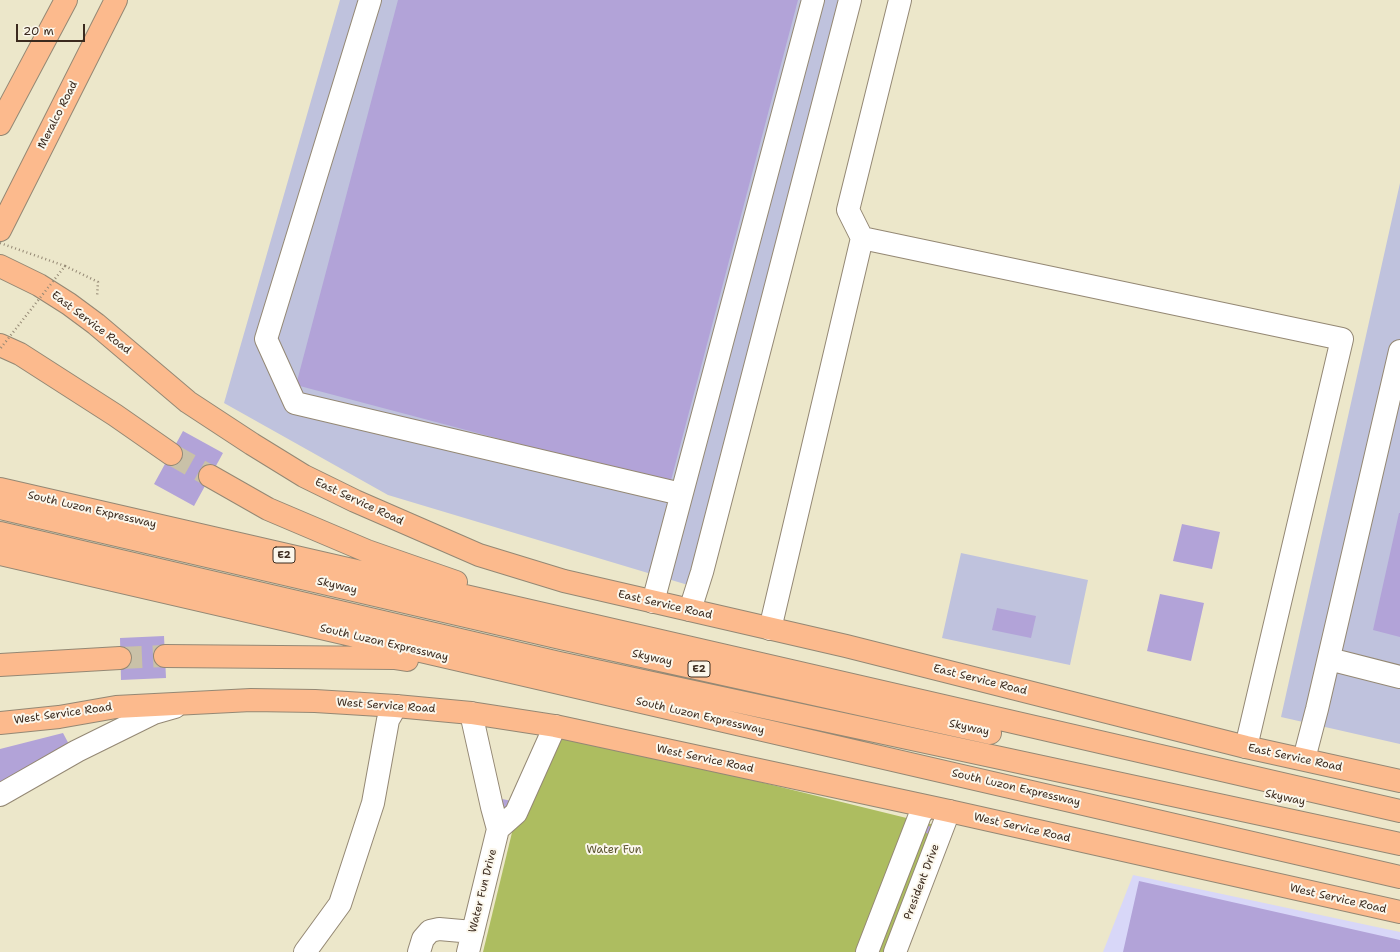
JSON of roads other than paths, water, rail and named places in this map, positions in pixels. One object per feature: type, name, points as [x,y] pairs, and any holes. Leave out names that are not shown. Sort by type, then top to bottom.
[{"type":"main road","points":[[0,124],[66,0]]},
{"type":"main road","name":"Meralco Road","points":[[0,230],[116,0]]},
{"type":"main road","name":"East Service Road","points":[[0,266],[39,285],[69,304],[96,324],[188,402],[304,476],[355,501],[479,555],[564,582],[853,648],[1246,747],[1400,781]]},
{"type":"main road","points":[[0,345],[20,354],[115,415],[171,454]]},
{"type":"main road","points":[[210,476],[268,508],[367,552],[568,620]]},
{"type":"main road","name":"South Luzon Expressway","points":[[0,489],[1400,812]]},
{"type":"main road","name":"Skyway","points":[[0,508],[565,639],[1400,823]]},
{"type":"main road","name":"Skyway","points":[[0,533],[559,663],[1400,844]]},
{"type":"main road","name":"South Luzon Expressway","points":[[0,554],[1400,877]]},
{"type":"main road","points":[[165,656],[394,658],[564,685]]},
{"type":"main road","points":[[0,665],[120,658]]},
{"type":"main road","name":"West Service Road","points":[[0,723],[59,717],[116,707],[189,702],[251,700],[315,701],[396,706],[471,713],[555,726],[1400,912]]},
{"type":"street","points":[[370,0],[266,339],[295,403],[681,494]]},
{"type":"street","points":[[652,602],[813,0]]},
{"type":"street","points":[[690,610],[702,572],[850,0]]},
{"type":"street","points":[[770,630],[862,238],[848,210],[900,0]]},
{"type":"street","points":[[862,238],[1342,339],[1246,747]]},
{"type":"street","points":[[1304,759],[1329,659],[1400,351]]},
{"type":"street","points":[[1329,659],[1400,677]]},
{"type":"street","points":[[0,795],[77,751],[154,712],[189,702]]},
{"type":"street","points":[[305,952],[340,904],[373,803],[388,720],[396,706]]},
{"type":"street","name":"Water Fun Drive","points":[[471,713],[498,829],[471,942]]},
{"type":"street","points":[[498,829],[516,813],[555,726]]},
{"type":"street","points":[[871,951],[920,815],[926,807]]},
{"type":"street","name":"President Drive","points":[[895,952],[949,812]]},
{"type":"street","points":[[419,952],[424,939],[430,931],[439,928],[471,942]]},
{"type":"tunnel","points":[[171,454],[210,476]]},
{"type":"tunnel","points":[[120,658],[165,656]]},
{"type":"park label","name":"Water Fun","points":[[614,850]]}]
